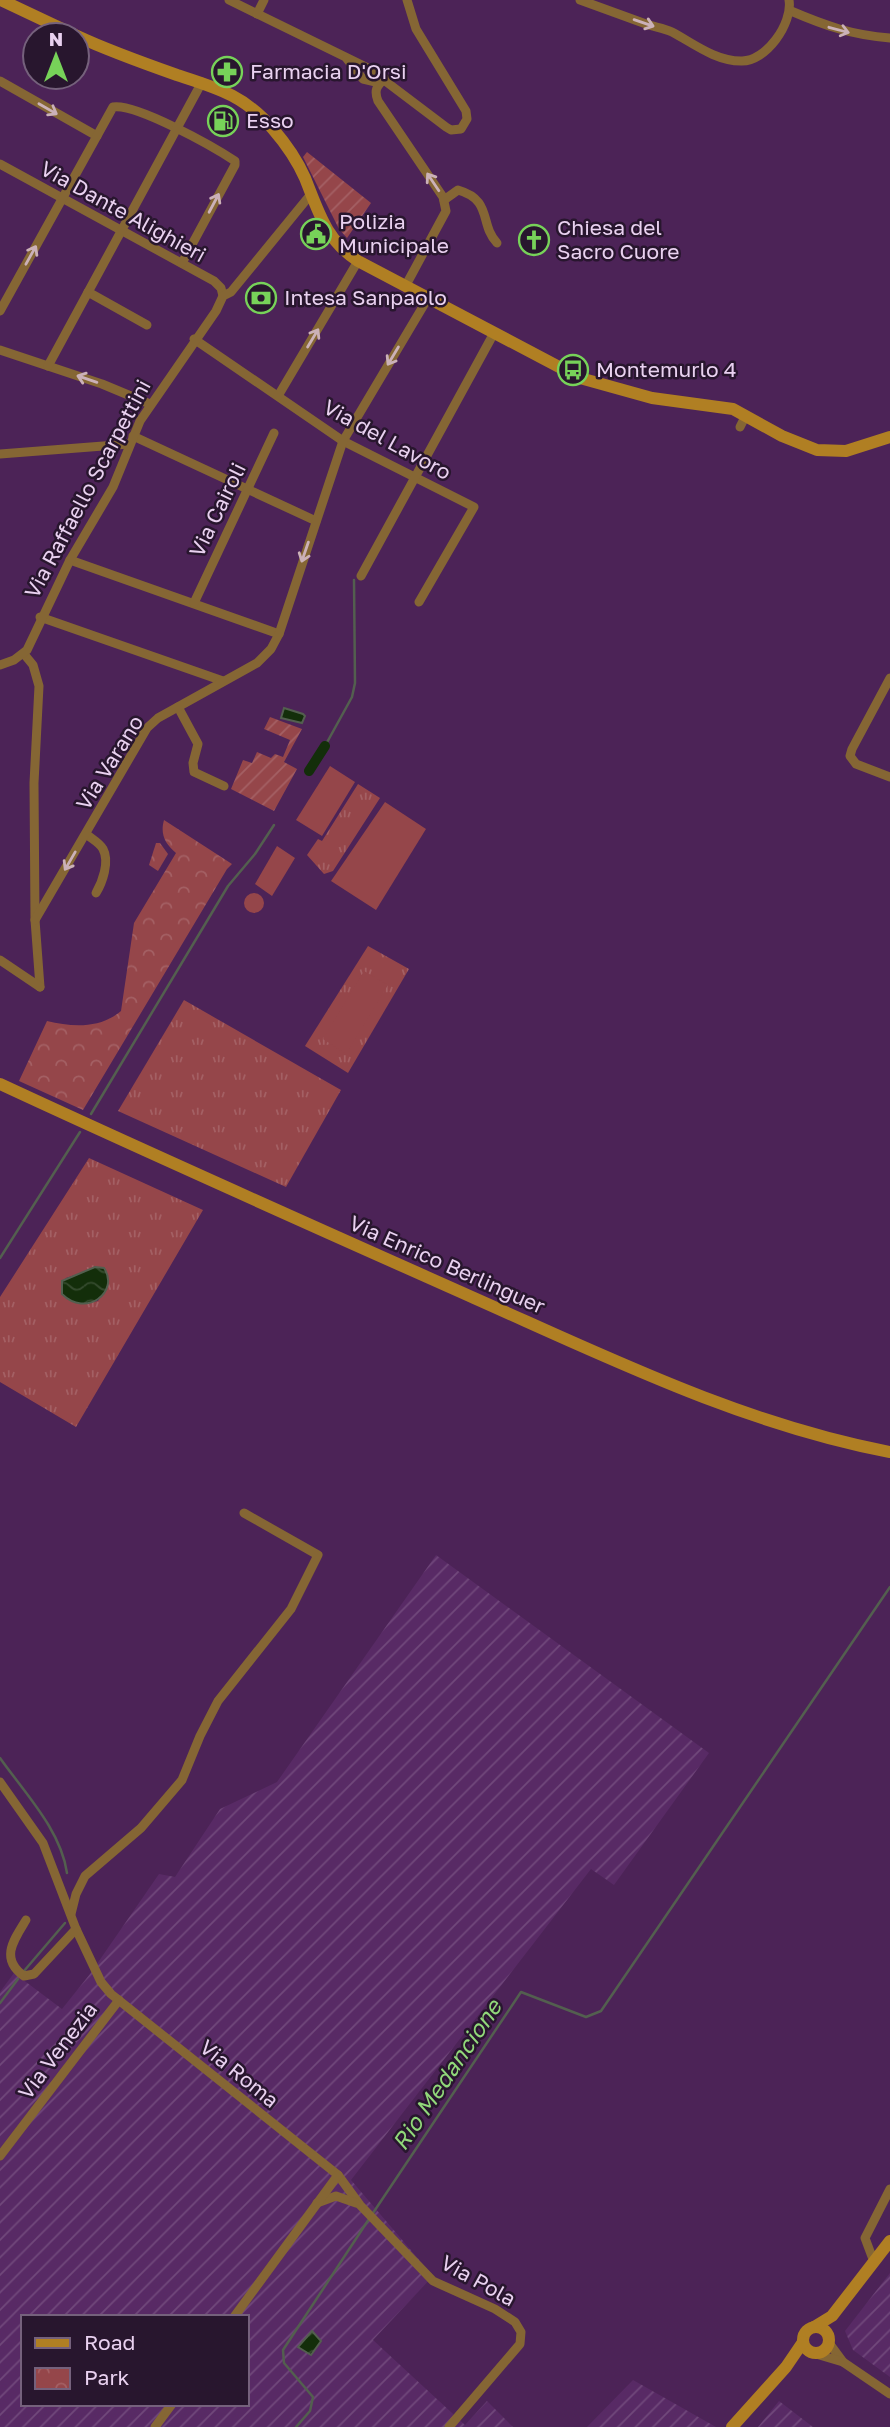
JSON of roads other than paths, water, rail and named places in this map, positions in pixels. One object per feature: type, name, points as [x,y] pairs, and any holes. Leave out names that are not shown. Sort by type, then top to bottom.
[{"type":"street","points":[[1,0],[46,21]]},
{"type":"street","points":[[229,0],[347,59],[363,79],[383,81],[451,130],[461,129],[467,116],[464,106],[416,29],[407,0]]},
{"type":"street","points":[[257,14],[264,0]]},
{"type":"street","points":[[580,0],[670,32],[722,58],[743,62],[761,55],[777,38],[791,10],[789,0]]},
{"type":"street","points":[[791,10],[830,28],[890,38]]},
{"type":"street","points":[[91,41],[238,97],[271,126],[290,150],[326,229],[342,251],[580,377],[652,398],[726,407],[743,421],[817,450],[846,451],[890,437]]},
{"type":"street","points":[[0,81],[97,136]]},
{"type":"street","points":[[383,81],[375,91],[378,102],[444,201],[446,211],[406,285]]},
{"type":"street","points":[[48,366],[202,82]]},
{"type":"street","points":[[0,311],[110,109],[119,106],[176,128],[232,159],[235,165],[182,263]]},
{"type":"street","name":"Via Dante Alighieri","points":[[0,163],[214,281],[221,288],[223,296]]},
{"type":"street","points":[[444,201],[458,190],[469,193],[485,212],[489,232],[497,243]]},
{"type":"street","name":"Via Raffaello Scarpettini","points":[[24,654],[70,560],[113,487],[131,440],[150,404],[216,311],[223,296],[231,292],[311,194]]},
{"type":"street","points":[[278,396],[358,261]]},
{"type":"street","points":[[88,292],[147,325]]},
{"type":"street","name":"Via Varano","points":[[36,920],[147,728],[158,718],[263,658],[271,649],[279,634],[343,441],[428,298]]},
{"type":"street","points":[[361,576],[494,333]]},
{"type":"street","name":"Via del Lavoro","points":[[194,339],[343,441],[474,507],[419,602]]},
{"type":"street","points":[[0,350],[102,384],[150,404]]},
{"type":"street","name":"Via Cairoli","points":[[194,603],[274,433]]},
{"type":"street","points":[[0,454],[131,440],[316,521]]},
{"type":"street","points":[[70,560],[279,634]]},
{"type":"street","points":[[40,617],[223,681]]},
{"type":"street","points":[[0,665],[24,654],[33,666],[39,685],[34,783],[40,986],[0,960]]},
{"type":"street","points":[[890,678],[850,756],[856,764],[890,778]]},
{"type":"street","points":[[177,707],[198,744],[193,763],[194,772],[224,786]]},
{"type":"street","points":[[86,834],[105,854],[102,879],[96,893]]},
{"type":"street","name":"Via Enrico Berlinguer","points":[[0,1084],[115,1138],[681,1389],[797,1430],[890,1452]]},
{"type":"street","points":[[71,1915],[76,1894],[85,1876],[141,1828],[181,1780],[218,1701],[291,1609],[318,1555],[244,1513]]},
{"type":"street","name":"Via Roma","points":[[0,1782],[43,1843],[76,1929],[101,1982],[118,2000],[338,2175]]},
{"type":"street","points":[[26,1920],[10,1946],[8,1956],[10,1964],[24,1976],[34,1974],[76,1929]]},
{"type":"street","name":"Via Venezia","points":[[0,2156],[118,2000]]},
{"type":"street","points":[[235,2315],[338,2175]]},
{"type":"street","name":"Via Pola","points":[[338,2175],[367,2213],[433,2281],[495,2309],[515,2322],[521,2332],[520,2344],[512,2355],[449,2427]]},
{"type":"street","points":[[874,2262],[865,2238],[890,2189]]},
{"type":"street","points":[[315,2204],[336,2196],[360,2205]]},
{"type":"street","points":[[732,2427],[786,2367],[803,2342],[807,2330],[832,2316],[890,2241]]},
{"type":"street","points":[[786,2367],[825,2350],[832,2316]]},
{"type":"street","points":[[814,2327],[822,2328],[843,2362]]},
{"type":"street","points":[[803,2342],[806,2349],[843,2362],[890,2394]]},
{"type":"street","points":[[155,2427],[171,2406]]},
{"type":"water","points":[[284,708],[303,714],[305,716],[302,723],[281,718]]},
{"type":"water","points":[[95,1267],[104,1268],[108,1277],[108,1286],[98,1299],[81,1303],[71,1301],[62,1294],[62,1281]]},
{"type":"water","points":[[312,2331],[321,2341],[311,2355],[298,2347]]},
{"type":"waterway","points":[[325,746],[352,697],[355,683],[354,580]]},
{"type":"waterway","points":[[309,771],[325,746]]},
{"type":"waterway","points":[[91,1114],[228,886],[255,854],[274,825]]},
{"type":"waterway","points":[[0,1258],[80,1132]]},
{"type":"waterway","name":"Rio Medancione","points":[[373,2213],[521,1992],[586,2017],[601,2011],[890,1587]]},
{"type":"waterway","points":[[0,1758],[49,1827],[63,1857],[67,1873]]},
{"type":"waterway","points":[[24,1971],[65,1923]]},
{"type":"waterway","points":[[0,2003],[18,1979]]},
{"type":"waterway","name":"Rio Medancione","points":[[296,2427],[310,2411],[313,2397],[284,2363],[283,2350],[369,2219]]},
{"type":"place","name":"Farmacia D'Orsi","points":[[227,72]]},
{"type":"place","name":"Esso","points":[[223,121]]},
{"type":"place","name":"Polizia Municipale","points":[[316,234]]},
{"type":"place","name":"Chiesa del Sacro Cuore","points":[[534,240]]},
{"type":"place","name":"Intesa Sanpaolo","points":[[261,298]]},
{"type":"place","name":"Montemurlo 4","points":[[573,370]]}]
